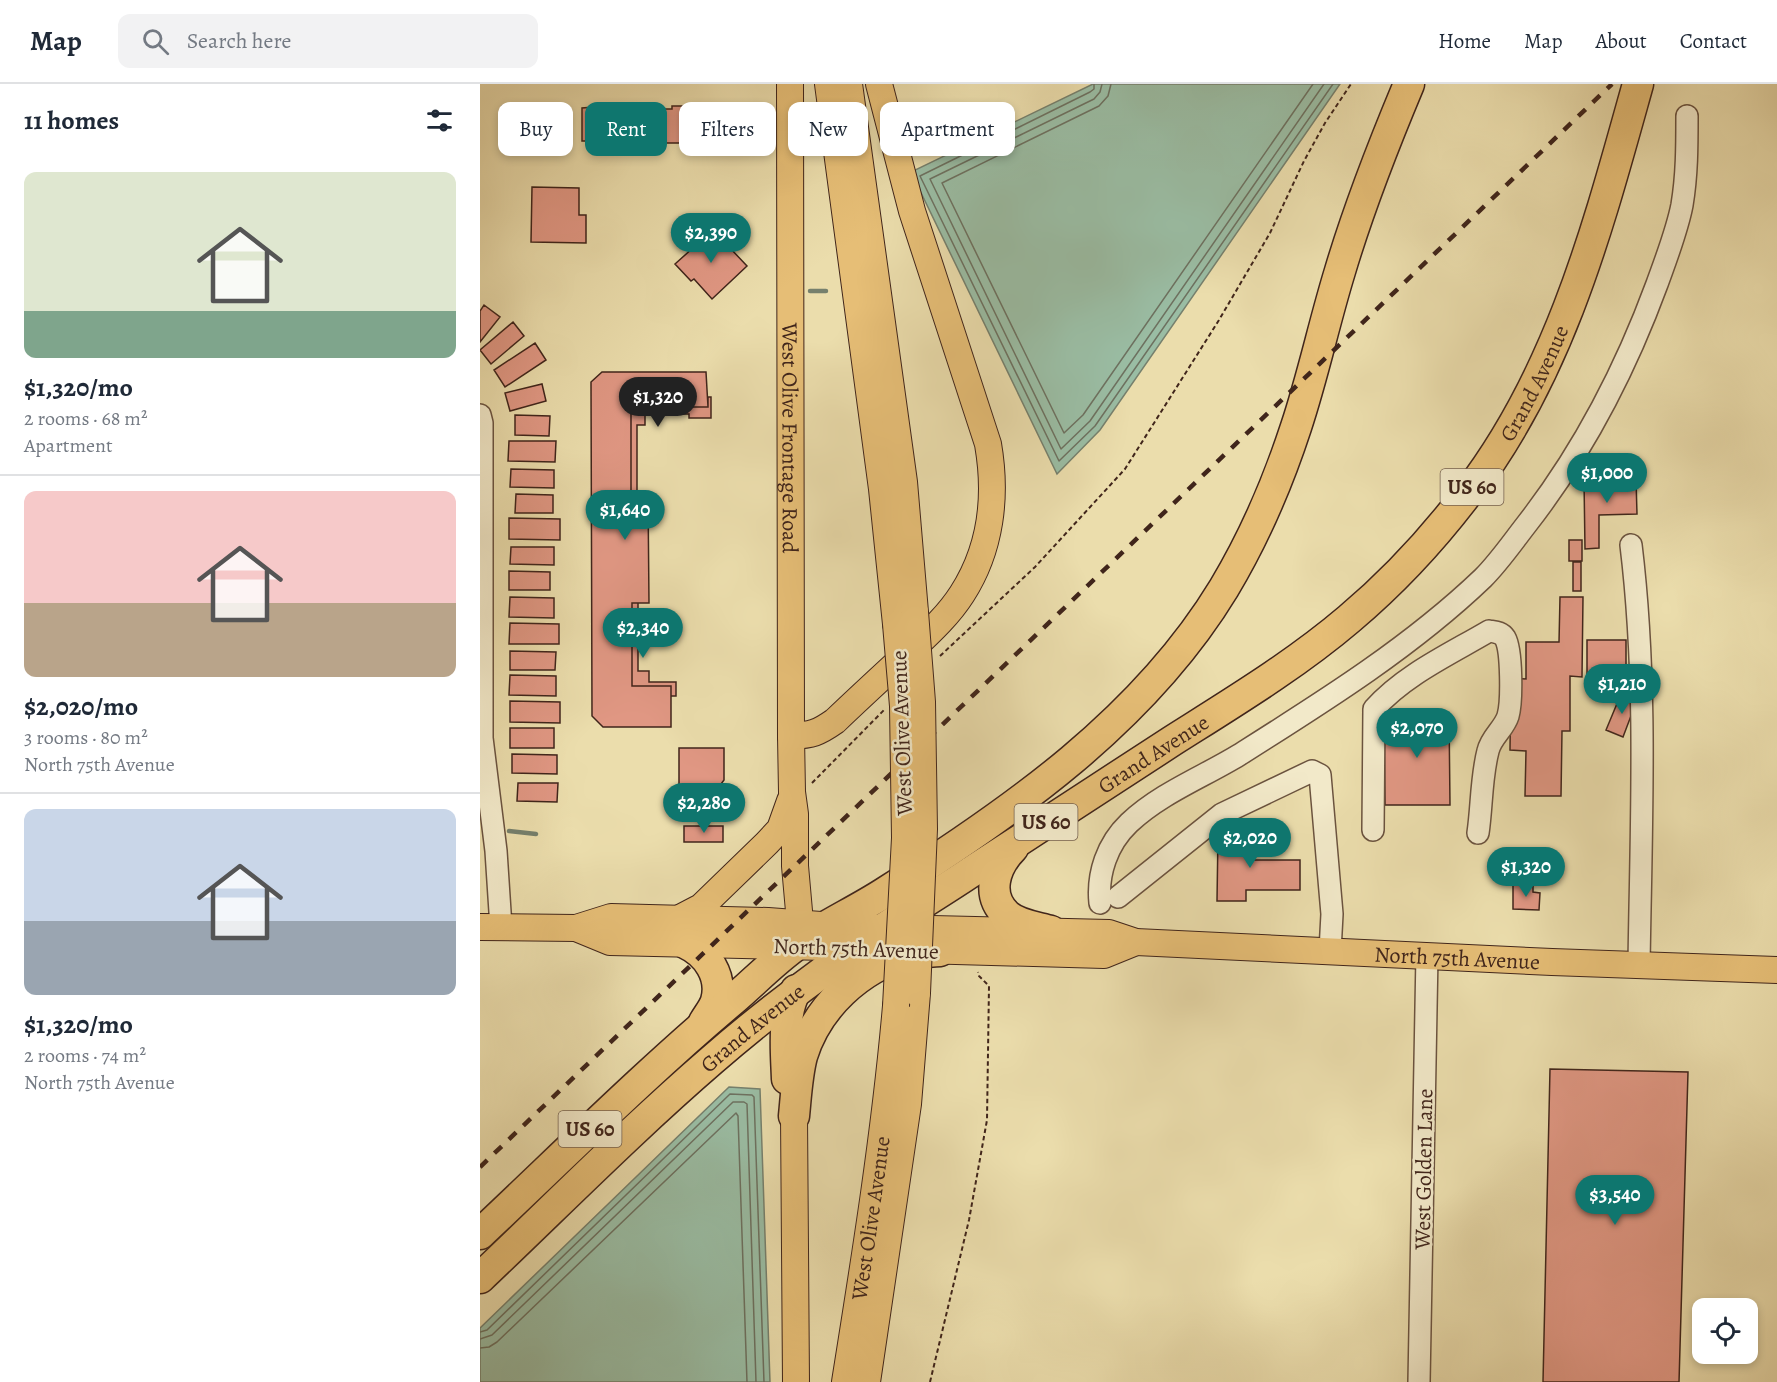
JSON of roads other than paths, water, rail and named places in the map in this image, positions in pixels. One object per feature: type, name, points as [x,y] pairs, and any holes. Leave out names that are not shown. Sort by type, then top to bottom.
[{"type":"highway","name":"Grand Avenue","points":[[480,1234],[701,1026],[884,893],[994,820],[1090,744],[1123,714],[1169,664],[1199,625],[1224,586],[1261,516],[1287,455],[1370,177],[1409,84]]},
{"type":"highway","name":"Grand Avenue","points":[[825,936],[884,928],[1296,659],[1347,621],[1396,576],[1432,538],[1470,492],[1531,394],[1557,342],[1615,168],[1638,84]]},
{"type":"highway","points":[[1026,835],[999,866],[995,878],[996,896],[1000,906],[1013,918],[1051,931]]},
{"type":"highway","points":[[681,931],[711,963],[715,975],[717,995],[715,1004],[701,1026]]},
{"type":"highway","name":"Grand Avenue","points":[[480,1278],[714,1058],[783,1003],[825,936]]},
{"type":"highway","points":[[787,1079],[788,1011],[783,1003],[787,977],[825,936]]},
{"type":"highway","points":[[794,1116],[802,1055],[816,1027],[834,1000],[867,973],[893,959],[911,953],[940,951]]},
{"type":"highway","points":[[714,1058],[754,1049],[776,1058],[782,1065],[787,1079],[794,1116]]},
{"type":"main road","name":"West Olive Frontage Road","points":[[790,84],[791,736],[802,788]]},
{"type":"main road","name":"West Olive Avenue","points":[[828,84],[882,489],[905,618]]},
{"type":"main road","name":"West Olive Avenue","points":[[849,84],[904,482],[903,706],[908,1104],[867,1382]]},
{"type":"main road","points":[[791,736],[811,735],[835,721],[936,626],[962,595],[980,560],[991,517],[992,470],[988,444],[912,211],[879,84]]},
{"type":"main road","points":[[681,931],[701,907],[774,836],[802,788]]},
{"type":"main road","points":[[802,788],[795,814],[795,866],[799,911],[825,936]]},
{"type":"main road","name":"North 75th Avenue","points":[[490,927],[576,928],[610,942],[681,931],[825,936],[940,951],[974,952],[1104,955],[1136,942]]},
{"type":"main road","name":"North 75th Avenue","points":[[884,928],[1109,933],[1136,942],[1639,965],[1777,969]]},
{"type":"main road","name":"West Olive Avenue","points":[[845,1382],[891,1069],[906,999]]},
{"type":"main road","points":[[794,1116],[796,1382]]},
{"type":"street","points":[[1330,951],[1332,914],[1320,775],[1312,771],[1222,814],[1109,900],[1099,890],[1101,869],[1111,848],[1128,824],[1160,798],[1213,771],[1366,671],[1430,623],[1484,577],[1550,494],[1579,449],[1619,377],[1653,293],[1682,206],[1687,161],[1687,116]]},
{"type":"street","points":[[480,415],[482,423],[482,738],[500,890],[490,927]]},
{"type":"street","points":[[1631,545],[1639,607],[1642,738],[1639,965]]},
{"type":"street","points":[[1373,831],[1374,709],[1385,696],[1402,684],[1489,631],[1498,632],[1505,638],[1509,655],[1510,707],[1504,726],[1489,747],[1484,771],[1478,833]]},
{"type":"street","name":"West Golden Lane","points":[[1419,1382],[1427,956]]},
{"type":"water","points":[[1093,84],[1340,84],[1100,430],[1057,474],[911,172],[944,156],[1015,156],[1015,122]]},
{"type":"water","points":[[729,1087],[760,1089],[770,1382],[480,1382],[480,1328]]},
{"type":"waterway","points":[[810,291],[826,291]]},
{"type":"waterway","points":[[509,831],[536,834]]},
{"type":"railway","points":[[480,1167],[1612,84]]}]
